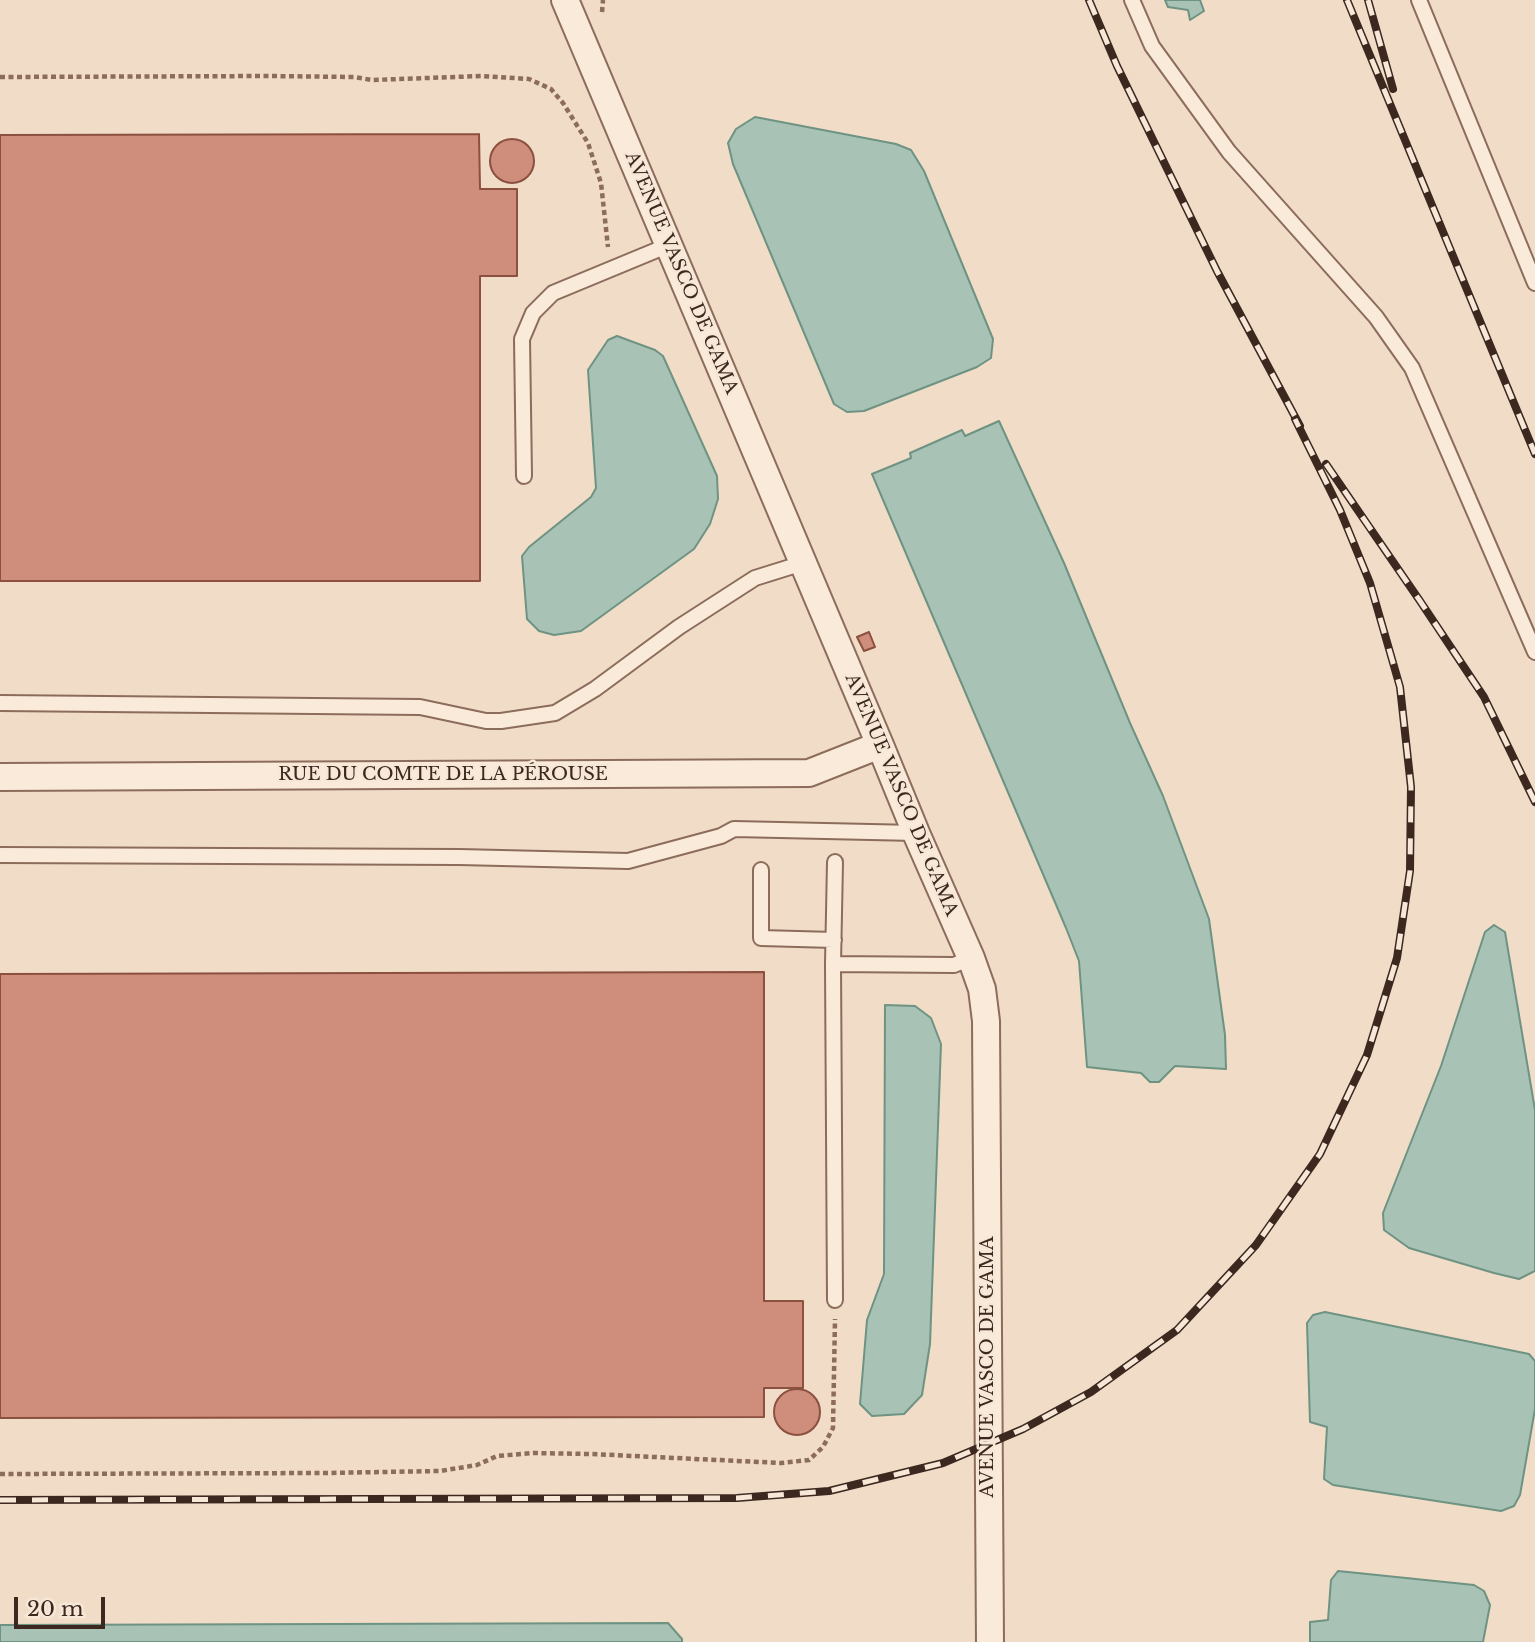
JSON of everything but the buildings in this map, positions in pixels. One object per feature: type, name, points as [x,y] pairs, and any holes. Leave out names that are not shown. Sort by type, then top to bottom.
[{"type":"street","name":"AVENUE VASCO DE GAMA","points":[[565,0],[982,989],[986,1021],[990,1642]]},
{"type":"street","name":"RUE DU COMTE DE LA PÉROUSE","points":[[0,777],[809,773],[880,745]]},
{"type":"lane","points":[[1132,0],[1152,46],[1229,152],[1376,317],[1412,368],[1535,652]]},
{"type":"lane","points":[[1419,0],[1535,283]]},
{"type":"lane","points":[[524,476],[522,339],[533,313],[553,293],[669,245]]},
{"type":"lane","points":[[0,703],[420,707],[486,721],[555,713],[595,689],[679,627],[755,578],[803,563]]},
{"type":"lane","points":[[0,855],[628,861],[721,836],[734,829],[916,833]]},
{"type":"lane","points":[[835,862],[835,1300]]},
{"type":"lane","points":[[761,870],[761,938],[834,940]]},
{"type":"lane","points":[[833,964],[954,965],[971,958]]},
{"type":"path","points":[[0,77],[293,76],[372,80],[481,76],[529,79],[551,89],[588,143],[601,183],[611,269]]},
{"type":"path","points":[[0,1474],[440,1471],[477,1465],[497,1456],[533,1453],[781,1463],[809,1460],[823,1447],[833,1428],[835,1300]]},
{"type":"shaded area","points":[[1165,0],[1200,0],[1204,11],[1190,20],[1188,10],[1168,7]]},
{"type":"shaded area","points":[[755,117],[896,144],[911,150],[924,171],[993,339],[991,358],[977,367],[864,411],[847,412],[834,404],[733,164],[728,143],[736,129]]},
{"type":"shaded area","points":[[617,336],[655,350],[663,356],[717,476],[718,499],[710,524],[694,549],[581,631],[554,635],[539,631],[527,619],[522,556],[529,547],[591,497],[596,488],[588,370],[608,340]]},
{"type":"shaded area","points":[[999,421],[1064,563],[1163,796],[1209,919],[1225,1035],[1226,1069],[1175,1066],[1159,1082],[1150,1082],[1141,1073],[1087,1067],[1079,961],[872,474],[911,458],[910,453],[962,430],[965,436]]},
{"type":"shaded area","points":[[1494,925],[1505,932],[1535,1110],[1535,1271],[1519,1279],[1409,1248],[1384,1230],[1383,1213],[1441,1066],[1485,932]]},
{"type":"shaded area","points":[[885,1005],[915,1006],[931,1018],[941,1044],[930,1344],[922,1395],[904,1414],[872,1416],[860,1404],[867,1320],[884,1274]]},
{"type":"shaded area","points":[[1325,1312],[1529,1354],[1535,1361],[1535,1409],[1520,1495],[1514,1506],[1501,1511],[1333,1485],[1324,1479],[1327,1427],[1310,1422],[1307,1323],[1313,1315]]},
{"type":"shaded area","points":[[1338,1571],[1474,1585],[1484,1591],[1490,1605],[1483,1642],[1310,1642],[1310,1622],[1328,1620],[1331,1580]]},
{"type":"shaded area","points":[[668,1623],[682,1642],[0,1642],[0,1625]]},
{"type":"railway","points":[[1089,0],[1117,66],[1217,271],[1300,426]]},
{"type":"railway","points":[[1347,0],[1535,454]]},
{"type":"railway","points":[[1368,0],[1393,89]]},
{"type":"railway","points":[[0,1500],[737,1498],[829,1491],[943,1463],[1023,1429],[1091,1392],[1177,1330],[1256,1245],[1320,1154],[1367,1055],[1397,958],[1410,871],[1411,787],[1400,687],[1370,583],[1340,510],[1295,419]]},
{"type":"railway","points":[[1326,464],[1484,697],[1535,802]]}]
